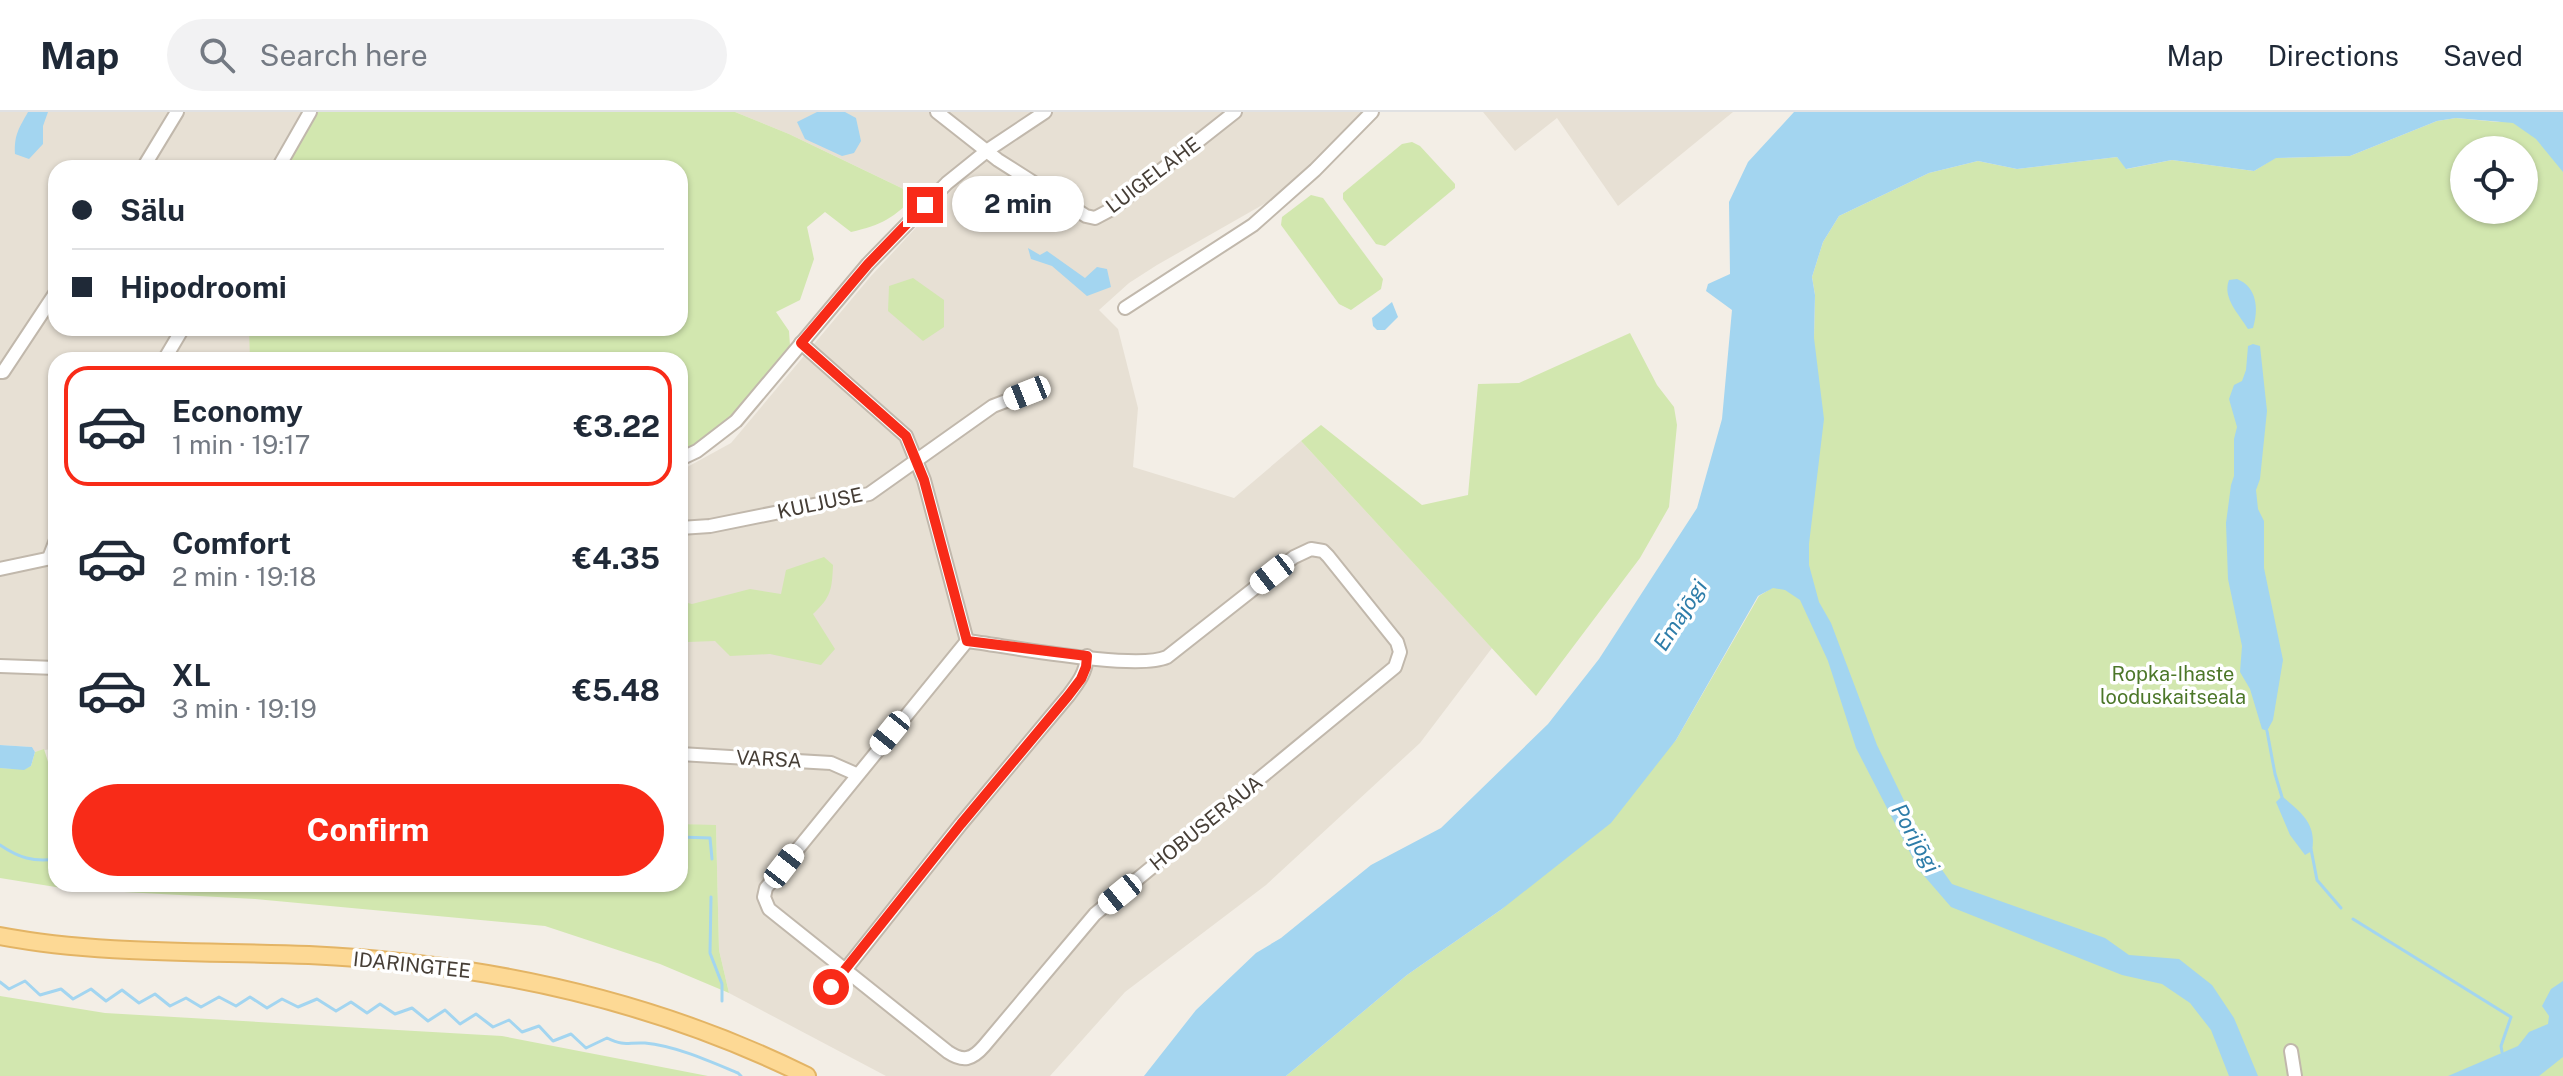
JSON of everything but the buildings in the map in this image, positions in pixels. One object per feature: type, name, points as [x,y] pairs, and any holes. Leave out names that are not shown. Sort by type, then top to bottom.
[{"type":"main road","name":"IDARINGTEE","points":[[0,936],[81,947],[373,959],[495,975],[637,1009],[774,1060],[807,1076]]},
{"type":"street","points":[[148,160],[177,112]]},
{"type":"street","points":[[283,160],[310,112]]},
{"type":"street","points":[[937,112],[988,150]]},
{"type":"street","points":[[688,455],[736,421],[898,231],[947,183],[988,150],[1045,112]]},
{"type":"street","name":"LUIGELAHE","points":[[988,150],[998,160],[1049,193],[1086,216],[1095,218],[1112,209],[1235,112]]},
{"type":"street","points":[[1125,308],[1253,225],[1315,170],[1372,112]]},
{"type":"street","points":[[0,372],[3,372],[48,304]]},
{"type":"street","points":[[801,343],[906,436],[924,480],[967,641]]},
{"type":"street","name":"KULJUSE","points":[[688,527],[710,526],[869,494],[993,406],[1027,393]]},
{"type":"street","name":"HOBUSERAUA","points":[[1311,549],[1323,551],[1328,556],[1397,642],[1400,652],[1392,671],[1092,917],[984,1046],[971,1058],[961,1059],[773,914],[764,897],[766,888],[967,641],[1087,656],[1150,663],[1167,657],[1294,557],[1311,549]]},
{"type":"street","points":[[0,569],[48,559]]},
{"type":"street","points":[[830,989],[1068,696],[1081,679],[1087,656]]},
{"type":"street","points":[[0,666],[48,668]]},
{"type":"street","name":"VARSA","points":[[688,754],[831,763],[856,774]]},
{"type":"street","points":[[2291,1051],[2295,1076]]},
{"type":"shaded area","points":[[0,112],[311,112],[284,160],[48,160],[48,336],[250,336],[251,352],[48,352],[48,750],[35,752],[32,747],[0,745]]},
{"type":"shaded area","points":[[735,112],[1367,112],[1280,195],[1157,265],[1129,283],[1099,310],[1118,329],[1138,408],[1133,467],[1234,498],[1301,441],[1492,648],[1420,743],[1266,885],[1125,992],[1050,1076],[886,1076],[729,993],[719,950],[716,826],[688,824],[688,467],[731,443],[871,276],[937,205],[789,134]]},
{"type":"shaded area","points":[[1483,112],[1733,112],[1618,206],[1557,118],[1515,151]]},
{"type":"green space","points":[[311,112],[735,112],[789,134],[916,195],[887,220],[862,229],[851,232],[825,212],[807,227],[814,259],[800,300],[776,312],[789,331],[790,346],[727,420],[688,449],[688,352],[250,352],[249,336],[688,336],[688,160],[284,160]]},
{"type":"green space","name":"Ropka-Ihaste looduskaitseala","points":[[2563,112],[2563,1076],[1286,1076],[1407,975],[1502,909],[1676,740],[1759,596],[1772,588],[1814,338],[1815,295],[1812,277],[1823,242],[1839,216],[1929,173],[1978,161],[2017,169],[2117,157],[2127,169],[2172,160],[2254,171],[2275,158],[2350,156],[2437,121],[2456,118],[2498,122]]},
{"type":"green space","points":[[1412,142],[1420,146],[1455,184],[1455,188],[1385,246],[1376,244],[1343,199],[1343,193],[1402,144]]},
{"type":"green space","points":[[1311,195],[1323,198],[1383,279],[1381,289],[1351,310],[1339,304],[1281,225],[1282,217]]},
{"type":"green space","points":[[913,278],[944,300],[944,327],[923,341],[888,311],[889,286]]},
{"type":"green space","points":[[1630,333],[1657,385],[1674,407],[1677,425],[1669,507],[1640,558],[1536,696],[1301,441],[1321,425],[1422,505],[1468,495],[1478,384],[1519,383]]},
{"type":"green space","points":[[824,557],[833,565],[827,598],[813,614],[835,649],[821,665],[770,654],[730,656],[715,641],[688,642],[688,603],[750,589],[781,594],[786,570]]},
{"type":"green space","points":[[44,749],[48,762],[48,886],[0,878],[0,768],[24,769],[31,766],[35,752]]},
{"type":"green space","points":[[688,824],[716,825],[719,950],[729,993],[660,964],[545,926],[255,899],[124,892],[688,892]]},
{"type":"green space","points":[[0,996],[105,1013],[502,1036],[708,1076],[0,1076]]},
{"type":"water","points":[[28,112],[48,112],[43,126],[43,144],[29,159],[15,154],[18,132]]},
{"type":"water","points":[[817,112],[845,112],[856,118],[861,141],[854,153],[842,156],[805,139],[797,122]]},
{"type":"water","points":[[1794,112],[2563,112],[2563,172],[2538,141],[2538,136],[2532,136],[2513,123],[2456,118],[2437,121],[2350,156],[2276,158],[2254,171],[2172,160],[2126,169],[2117,157],[2017,169],[1978,161],[1929,173],[1839,216],[1823,242],[1812,277],[1815,295],[1814,338],[1824,419],[1809,565],[1819,602],[1831,623],[1877,745],[1928,850],[1952,884],[2105,938],[2129,955],[2179,959],[2212,985],[2234,1018],[2258,1076],[2229,1076],[2211,1030],[2190,1003],[2162,984],[2122,975],[1951,907],[1919,870],[1856,748],[1828,661],[1800,600],[1785,590],[1773,588],[1758,596],[1676,740],[1611,823],[1502,909],[1407,975],[1286,1076],[1144,1076],[1196,1010],[1256,953],[1281,938],[1371,865],[1441,828],[1548,724],[1599,659],[1697,508],[1722,419],[1732,310],[1706,291],[1708,284],[1730,274],[1729,202],[1748,162]]},
{"type":"water","points":[[1028,248],[1040,255],[1047,251],[1085,278],[1097,267],[1107,269],[1111,287],[1087,296],[1052,266],[1031,259]]},
{"type":"water","points":[[2237,279],[2249,287],[2255,299],[2253,328],[2248,329],[2228,293],[2229,280]]},
{"type":"water","points":[[1392,302],[1398,317],[1385,330],[1377,330],[1372,318]]},
{"type":"water","points":[[2248,346],[2260,346],[2267,411],[2260,479],[2256,490],[2258,509],[2264,521],[2264,568],[2283,660],[2273,720],[2267,731],[2262,729],[2250,689],[2240,672],[2242,646],[2228,579],[2226,523],[2234,476],[2237,427],[2229,399],[2234,385],[2242,381]]},
{"type":"water","points":[[0,745],[32,747],[35,752],[31,766],[24,770],[0,768]]},
{"type":"water","points":[[2282,796],[2310,826],[2312,851],[2305,855],[2290,835],[2276,802]]},
{"type":"water","points":[[2563,981],[2563,1057],[2539,1076],[2448,1076],[2518,1046],[2529,1032],[2548,1024],[2549,1016],[2542,1006],[2551,989]]},
{"type":"waterway","points":[[2267,731],[2282,797]]},
{"type":"waterway","points":[[688,837],[710,838],[712,859]]},
{"type":"waterway","points":[[0,845],[26,858],[48,860]]},
{"type":"waterway","points":[[2311,849],[2317,880],[2341,908]]},
{"type":"waterway","points":[[711,897],[710,953],[722,984],[722,1001]]},
{"type":"waterway","points":[[2353,919],[2511,1017],[2501,1046],[2502,1052]]},
{"type":"waterway","points":[[0,982],[9,989],[25,981],[40,995],[61,989],[73,999],[91,989],[106,1001],[122,990],[139,1003],[155,994],[170,1006],[186,998],[201,1007],[219,997],[236,1006],[250,997],[267,1008],[282,999],[298,1007],[317,999],[336,1011],[351,1002],[367,1013],[380,1004],[395,1014],[412,1008],[428,1021],[445,1010],[460,1024],[476,1014],[493,1027],[509,1020],[522,1032],[539,1026],[553,1041],[571,1034],[586,1048],[607,1038],[622,1043],[669,1047],[741,1076]]},
{"type":"route","points":[[831,987],[1068,696],[1086,667],[1087,656],[967,641],[924,480],[906,436],[801,343],[868,264],[925,205]]},
{"type":"water label","name":"Emajõgi","points":[[1680,615]]},
{"type":"water label","name":"Porijõgi","points":[[1916,838]]}]
